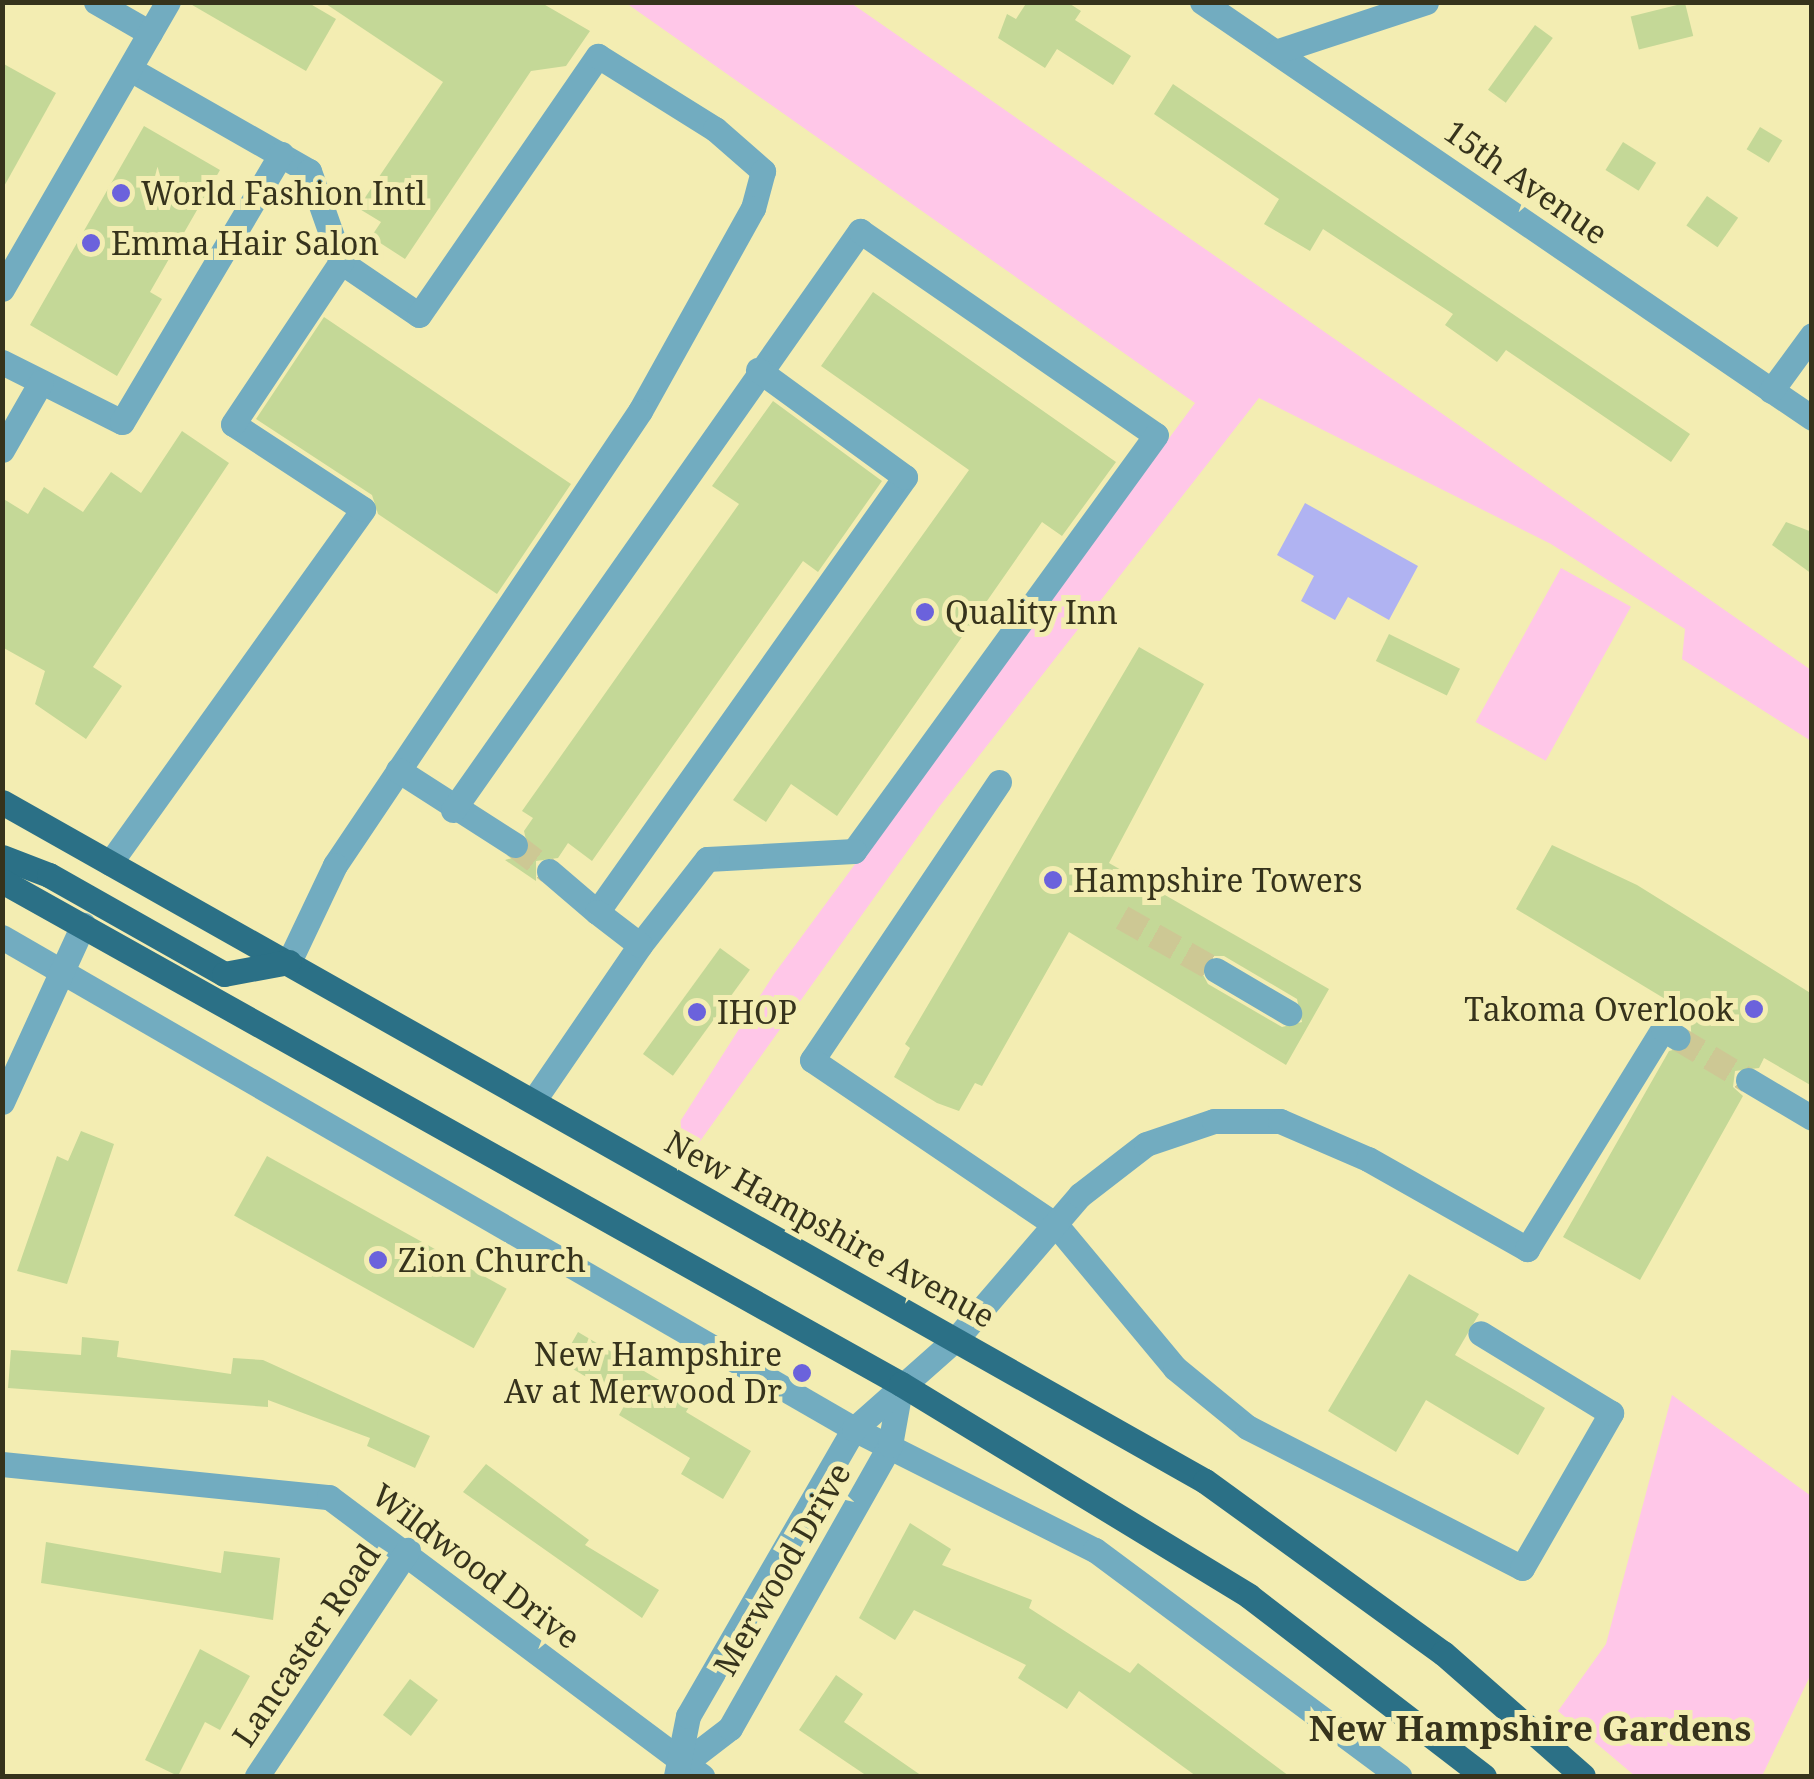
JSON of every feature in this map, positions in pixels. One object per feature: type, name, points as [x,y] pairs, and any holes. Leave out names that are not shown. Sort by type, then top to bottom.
[{"type":"main road","name":"New Hampshire Avenue","points":[[2,802],[1205,1481],[1331,1567],[1582,1776]]},
{"type":"main road","points":[[2,857],[50,875],[224,974],[289,962]]},
{"type":"main road","points":[[2,881],[901,1384],[1250,1596],[1484,1776]]},
{"type":"street","points":[[96,2],[150,34]]},
{"type":"street","points":[[4,282],[168,2]]},
{"type":"street","name":"15th Avenue","points":[[1202,2],[1278,50],[1812,418]]},
{"type":"street","points":[[1278,50],[1426,2]]},
{"type":"street","points":[[130,68],[309,171],[341,262],[419,315],[598,56],[715,129],[763,170],[753,208],[640,411],[335,865],[289,962]]},
{"type":"street","points":[[2,362],[122,422],[280,154]]},
{"type":"street","points":[[453,810],[758,370],[860,231],[1156,435],[854,851],[708,859],[640,945],[534,1100]]},
{"type":"street","points":[[110,863],[363,509],[232,424],[341,262]]},
{"type":"street","points":[[1771,391],[1812,334]]},
{"type":"street","points":[[597,912],[905,477],[758,370]]},
{"type":"street","points":[[2,450],[41,382]]},
{"type":"street","points":[[398,770],[453,810],[515,845]]},
{"type":"street","points":[[1000,782],[812,1060],[1056,1225],[1175,1368],[1247,1427],[1522,1568],[1611,1413],[1480,1334]]},
{"type":"street","points":[[549,872],[640,945]]},
{"type":"street","points":[[2,1102],[83,926]]},
{"type":"street","points":[[2,937],[854,1429],[1095,1550],[1398,1776]]},
{"type":"street","points":[[1216,970],[1289,1013]]},
{"type":"street","name":"Merwood Drive","points":[[687,1772],[688,1716],[854,1429],[957,1338],[1056,1225],[1146,1144],[1214,1121],[1280,1121],[1368,1159],[1527,1249],[1663,1030],[1678,1038]]},
{"type":"street","points":[[1748,1080],[1812,1118]]},
{"type":"street","name":"Merwood Drive","points":[[687,1772],[730,1728],[890,1445],[901,1384]]},
{"type":"street","name":"Wildwood Drive","points":[[2,1464],[297,1490],[329,1498],[408,1550],[687,1772]]},
{"type":"street","name":"Lancaster Road","points":[[257,1776],[408,1550]]},
{"type":"shaded area","points":[[626,3],[851,3],[1811,670],[1811,741],[1682,659],[1685,629],[1551,544],[1259,398],[939,807],[698,1144],[676,1128],[774,974],[1195,403]]},
{"type":"shaded area","points":[[1561,568],[1631,607],[1546,761],[1476,722]]},
{"type":"shaded area","points":[[1672,1395],[1811,1496],[1811,1674],[1762,1776],[1635,1776],[1558,1711],[1606,1644]]},
{"type":"water","points":[[1305,503],[1418,566],[1389,620],[1348,597],[1335,620],[1301,601],[1314,576],[1277,555]]},
{"type":"building","points":[[187,2],[307,2],[336,19],[306,71]]},
{"type":"building","points":[[323,2],[540,2],[590,31],[566,66],[531,71],[405,259],[371,237],[381,222],[358,208],[443,82]]},
{"type":"building","points":[[1027,2],[1067,2],[1081,11],[1075,20],[1131,56],[1113,85],[1057,49],[1045,68],[998,38],[1007,14],[1016,19]]},
{"type":"building","points":[[1685,3],[1693,36],[1639,50],[1631,17]]},
{"type":"building","points":[[1535,25],[1553,38],[1506,103],[1488,90]]},
{"type":"building","points":[[2,63],[56,93],[2,190]]},
{"type":"building","points":[[1173,84],[1690,434],[1671,462],[1506,350],[1497,362],[1445,325],[1453,314],[1323,229],[1310,251],[1264,224],[1279,199],[1154,114]]},
{"type":"building","points":[[144,126],[220,170],[150,292],[162,299],[117,376],[30,325]]},
{"type":"building","points":[[1760,127],[1782,140],[1769,163],[1747,149]]},
{"type":"building","points":[[1623,142],[1656,163],[1639,191],[1606,170]]},
{"type":"building","points":[[1707,196],[1738,218],[1717,247],[1686,225]]},
{"type":"building","name":"Quality Inn","points":[[873,292],[1116,462],[1062,536],[1042,522],[837,816],[791,784],[766,822],[733,800],[969,470],[821,366]]},
{"type":"building","points":[[324,317],[571,484],[497,594],[378,514],[372,495],[256,419]]},
{"type":"building","points":[[773,401],[882,481],[818,572],[803,561],[592,861],[568,843],[558,858],[536,861],[536,881],[505,860],[529,853],[524,831],[533,818],[522,811],[739,504],[712,486]]},
{"type":"building","points":[[182,431],[229,463],[93,667],[122,686],[86,739],[35,704],[45,671],[2,647],[2,498],[28,514],[44,487],[83,512],[111,472],[141,493]]},
{"type":"building","points":[[1786,522],[1812,532],[1812,574],[1772,545]]},
{"type":"building","points":[[1389,634],[1460,669],[1447,696],[1376,661]]},
{"type":"building","name":"Hampshire Towers","points":[[1139,647],[1204,684],[1109,863],[1329,989],[1286,1065],[1069,932],[982,1086],[975,1083],[959,1111],[937,1103],[894,1077],[910,1048],[905,1044]],"holes":[[[1209,956],[1224,956],[1297,999],[1302,1022],[1282,1027],[1208,984],[1200,969]]]},
{"type":"building","name":"Takoma Overlook","points":[[1552,845],[1637,885],[1812,994],[1812,1086],[1764,1058],[1759,1068],[1735,1071],[1733,1087],[1743,1096],[1640,1280],[1563,1237],[1669,1051],[1692,1045],[1690,1014],[1516,909]]},
{"type":"building","name":"IHOP","points":[[720,948],[750,970],[673,1076],[643,1054]]},
{"type":"building","points":[[81,1131],[114,1144],[67,1284],[17,1271],[57,1156],[68,1161]]},
{"type":"building","points":[[267,1156],[507,1289],[474,1348],[234,1215]]},
{"type":"building","points":[[1409,1274],[1479,1314],[1455,1355],[1545,1408],[1518,1455],[1426,1400],[1396,1452],[1328,1411]]},
{"type":"building","points":[[578,1332],[693,1400],[686,1412],[751,1451],[723,1499],[681,1474],[690,1458],[619,1415],[627,1401],[561,1362]]},
{"type":"building","points":[[82,1337],[119,1341],[117,1357],[231,1374],[233,1358],[263,1360],[430,1436],[415,1468],[367,1446],[370,1438],[268,1400],[268,1407],[8,1388],[11,1350],[81,1355]]},
{"type":"building","points":[[486,1464],[589,1540],[585,1545],[659,1590],[642,1618],[463,1492]]},
{"type":"building","points":[[910,1523],[951,1549],[942,1565],[1032,1600],[1029,1608],[1130,1673],[1138,1663],[1289,1776],[1196,1776],[1079,1691],[1067,1709],[1018,1678],[1026,1665],[914,1610],[895,1640],[859,1618]]},
{"type":"building","points":[[46,1542],[221,1573],[224,1551],[280,1558],[273,1620],[41,1583]]},
{"type":"building","points":[[200,1649],[250,1676],[220,1730],[205,1722],[178,1776],[145,1760]]},
{"type":"building","points":[[836,1675],[863,1694],[844,1722],[922,1776],[867,1776],[799,1730]]},
{"type":"building","points":[[410,1679],[438,1700],[411,1736],[383,1715]]},
{"type":"tunnel","points":[[515,845],[549,871]]},
{"type":"tunnel","points":[[1122,917],[1216,970]]},
{"type":"tunnel","points":[[1678,1038],[1748,1080]]},
{"type":"place","name":"World Fashion Intl","points":[[121,193]]},
{"type":"place","name":"Emma Hair Salon","points":[[91,243]]},
{"type":"place","name":"Quality Inn","points":[[925,612]]},
{"type":"place","name":"Hampshire Towers","points":[[1053,880]]},
{"type":"place","name":"Takoma Overlook","points":[[1754,1009]]},
{"type":"place","name":"IHOP","points":[[697,1012]]},
{"type":"place","name":"Zion Church","points":[[378,1260]]},
{"type":"place","name":"New Hampshire Av at Merwood Dr","points":[[802,1373]]},
{"type":"district","name":"New Hampshire Gardens","points":[[1530,1728]]}]
